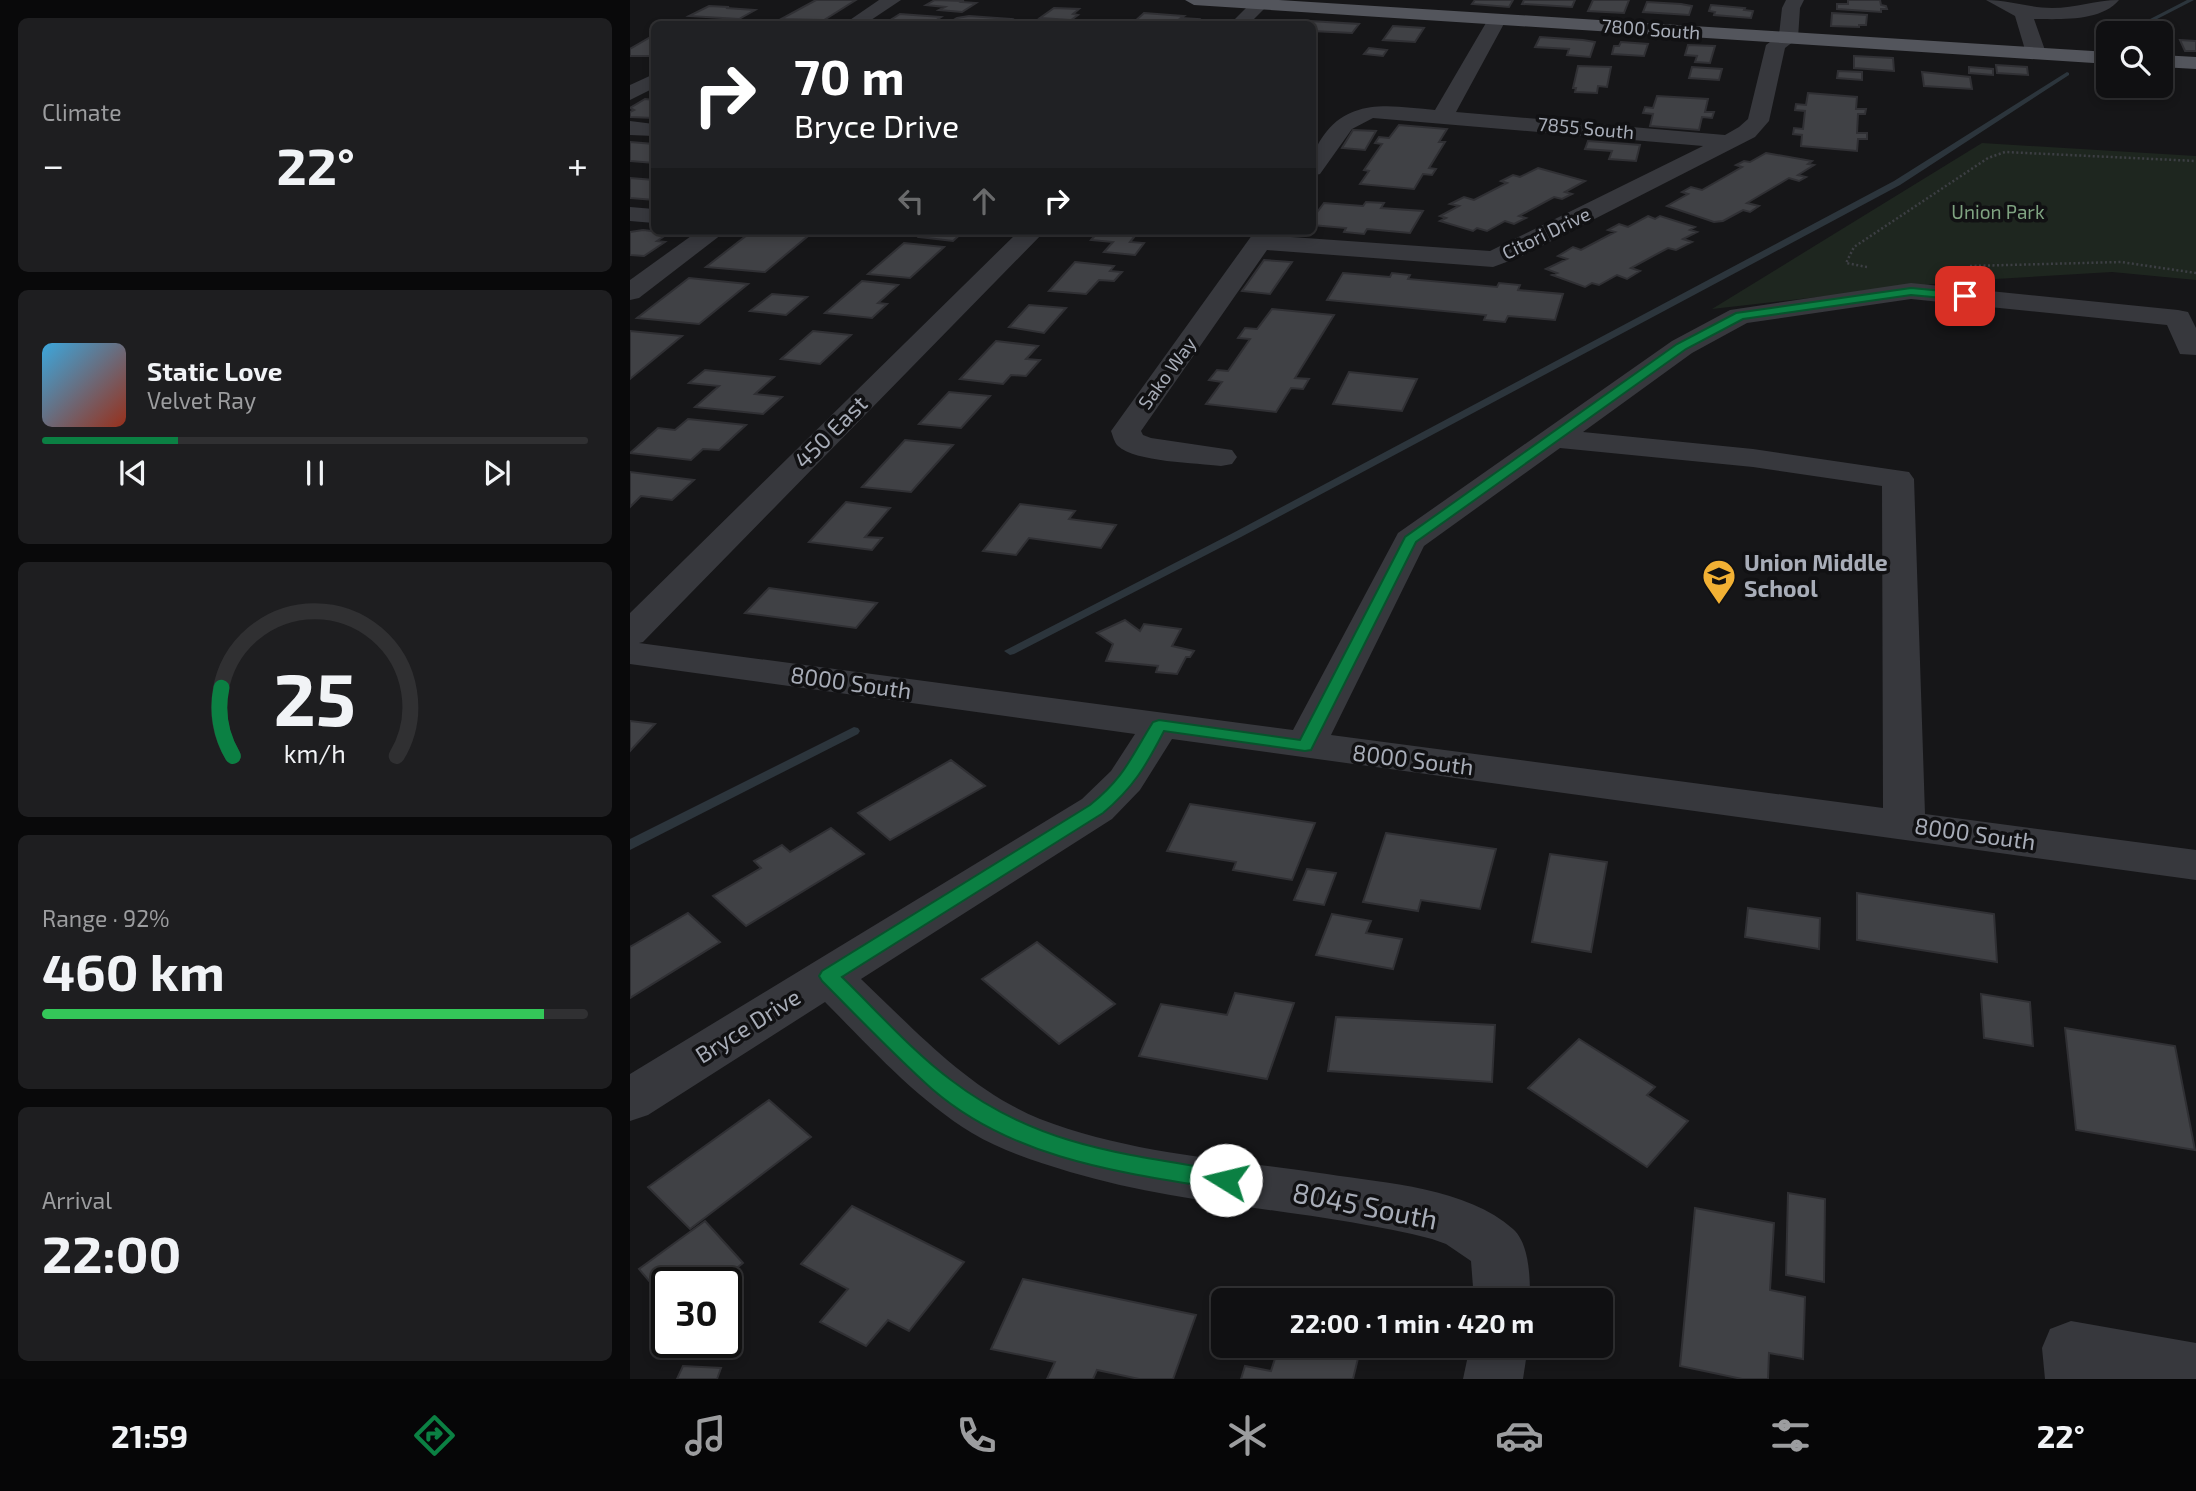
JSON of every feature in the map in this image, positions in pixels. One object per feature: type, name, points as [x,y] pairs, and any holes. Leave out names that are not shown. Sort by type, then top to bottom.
[{"type":"main road","name":"7800 South","points":[[1194,0],[1262,2],[1497,20],[1787,57],[2036,53],[2096,57]]},
{"type":"main road","points":[[2173,62],[2196,63]]},
{"type":"street","points":[[858,21],[892,0]]},
{"type":"street","name":"Citori Drive","points":[[1264,236],[1468,259],[1493,259],[1747,132],[1758,121],[1766,79],[1787,57],[1790,0]]},
{"type":"street","points":[[1995,0],[2023,13],[2083,12],[2094,10],[2110,0]]},
{"type":"street","points":[[1243,21],[1262,2]]},
{"type":"street","points":[[2023,13],[2036,53]]},
{"type":"street","points":[[1316,164],[1354,115],[1373,112],[1442,117],[1497,20]]},
{"type":"street","points":[[630,94],[651,82]]},
{"type":"street","name":"7855 South","points":[[1442,117],[1617,130],[1730,142]]},
{"type":"street","points":[[630,128],[651,130]]},
{"type":"street","points":[[630,214],[651,216]]},
{"type":"street","points":[[630,292],[708,235]]},
{"type":"street","name":"450 East","points":[[630,634],[1029,235]]},
{"type":"street","name":"Sako Way","points":[[1221,457],[1144,447],[1130,441],[1126,431],[1264,236]]},
{"type":"street","points":[[1305,746],[1410,540],[1682,347],[1740,316],[1911,291],[2178,317],[2190,348]]},
{"type":"street","points":[[1554,438],[1753,458],[1898,478],[1904,825]]},
{"type":"street","name":"8000 South","points":[[630,653],[2196,865]]},
{"type":"street","name":"Bryce Drive","points":[[630,1100],[1097,809],[1118,791],[1134,772],[1159,726]]},
{"type":"street","name":"8045 South","points":[[828,976],[941,1084],[977,1110],[1018,1133],[1066,1150],[1117,1163],[1429,1216],[1466,1227],[1499,1274]]},
{"type":"street","points":[[2075,1379],[2071,1348],[2196,1371]]},
{"type":"street","points":[[1493,1379],[1497,1358]]},
{"type":"path","points":[[1872,267],[1846,262],[1854,247],[1989,158],[2005,152],[2196,161]]},
{"type":"path","points":[[1962,267],[2088,261],[2121,262],[2196,273]]},
{"type":"green space","name":"Union Park","points":[[1982,143],[2196,156],[2196,280],[2112,272],[1961,281],[1712,309]]},
{"type":"building","points":[[816,0],[856,0],[824,20],[781,19]]},
{"type":"building","points":[[935,0],[976,3],[962,12],[939,10],[945,7],[926,5]]},
{"type":"building","points":[[1475,0],[1513,0],[1509,7],[1472,4]]},
{"type":"building","points":[[1524,0],[1575,0],[1572,7],[1522,4]]},
{"type":"building","points":[[1593,0],[1629,0],[1624,13],[1588,11]]},
{"type":"building","points":[[1848,0],[1880,0],[1881,5],[1887,9],[1881,9],[1881,12],[1837,9],[1837,4],[1848,4]]},
{"type":"building","points":[[1647,2],[1692,6],[1689,15],[1643,12]]},
{"type":"building","points":[[1711,5],[1753,11],[1751,18],[1714,15],[1715,12],[1709,11]]},
{"type":"building","points":[[709,6],[755,10],[739,19],[689,16]]},
{"type":"building","points":[[1054,8],[1079,9],[1073,14],[1078,15],[1071,20],[1040,18]]},
{"type":"building","points":[[1144,13],[1199,19],[1197,21],[1135,21]]},
{"type":"building","points":[[1832,13],[1867,15],[1866,25],[1831,26]]},
{"type":"building","points":[[900,14],[941,17],[935,21],[889,21]]},
{"type":"building","points":[[969,16],[1011,19],[952,21]]},
{"type":"building","points":[[1316,21],[1359,24],[1352,33],[1316,31]]},
{"type":"building","points":[[1393,26],[1424,28],[1415,42],[1383,40]]},
{"type":"building","points":[[651,37],[651,56],[630,56],[630,49]]},
{"type":"building","points":[[1540,37],[1595,42],[1590,57],[1567,55],[1569,49],[1535,47]]},
{"type":"building","points":[[2180,40],[2196,41],[2196,51],[2185,51]]},
{"type":"building","points":[[1621,42],[1648,44],[1644,56],[1612,54],[1614,46],[1619,46]]},
{"type":"building","points":[[1688,45],[1715,46],[1710,63],[1695,62],[1697,56],[1685,55]]},
{"type":"building","points":[[1369,48],[1387,50],[1383,56],[1364,54]]},
{"type":"building","points":[[1854,56],[1893,58],[1894,71],[1854,68]]},
{"type":"building","points":[[1996,65],[2027,67],[2028,75],[1997,73]]},
{"type":"building","points":[[1578,66],[1611,67],[1607,87],[1598,86],[1597,93],[1575,92],[1576,88],[1573,88]]},
{"type":"building","points":[[1692,67],[1722,69],[1719,80],[1689,78]]},
{"type":"building","points":[[1969,67],[1993,69],[1993,75],[1969,73]]},
{"type":"building","points":[[1838,71],[1862,72],[1862,80],[1837,78]]},
{"type":"building","points":[[1922,72],[1970,77],[1972,89],[1924,86]]},
{"type":"building","points":[[1808,93],[1857,97],[1856,109],[1866,109],[1865,114],[1858,114],[1857,133],[1867,133],[1867,139],[1858,139],[1857,151],[1801,146],[1802,135],[1793,134],[1794,128],[1803,129],[1805,111],[1795,110],[1796,104],[1806,105]]},
{"type":"building","points":[[1657,96],[1708,99],[1705,112],[1714,112],[1712,118],[1702,117],[1699,130],[1650,126],[1653,114],[1643,113],[1645,107],[1653,108]]},
{"type":"building","points":[[645,99],[651,100],[651,118],[630,117],[630,112],[634,110],[630,108]]},
{"type":"building","points":[[1399,125],[1447,129],[1439,142],[1445,142],[1429,168],[1436,169],[1432,175],[1423,174],[1414,189],[1360,184],[1369,171],[1364,170],[1382,144],[1375,143],[1379,137],[1389,138]]},
{"type":"building","points":[[1353,130],[1376,131],[1365,150],[1342,148]]},
{"type":"building","points":[[1588,141],[1640,145],[1636,161],[1609,159],[1612,151],[1585,149]]},
{"type":"building","points":[[630,142],[651,144],[651,163],[630,161]]},
{"type":"building","points":[[1766,153],[1812,161],[1808,164],[1814,165],[1798,175],[1806,177],[1799,181],[1789,178],[1747,203],[1759,206],[1750,212],[1743,210],[1723,221],[1714,222],[1667,206],[1688,194],[1682,192],[1691,187],[1702,190],[1742,167],[1736,165],[1744,161],[1750,162]]},
{"type":"building","points":[[1538,168],[1585,181],[1565,192],[1572,194],[1562,199],[1554,197],[1519,216],[1526,218],[1514,224],[1505,221],[1487,231],[1477,228],[1473,231],[1440,221],[1446,218],[1440,216],[1459,206],[1450,204],[1464,197],[1474,200],[1507,183],[1501,181],[1513,175],[1520,177]]},
{"type":"building","points":[[630,178],[651,180],[651,200],[630,198]]},
{"type":"building","points":[[1366,202],[1384,203],[1381,208],[1423,211],[1410,233],[1367,229],[1364,234],[1344,232],[1346,228],[1316,225],[1316,214],[1324,203],[1363,206]]},
{"type":"building","points":[[1648,216],[1655,219],[1660,216],[1695,227],[1690,230],[1697,232],[1683,239],[1692,242],[1676,250],[1668,248],[1631,268],[1640,271],[1627,279],[1617,275],[1599,285],[1592,283],[1585,287],[1552,275],[1557,273],[1546,269],[1567,259],[1558,256],[1573,247],[1581,250],[1615,232],[1608,230],[1619,224],[1628,227]]},
{"type":"building","points":[[643,230],[651,231],[651,235],[666,235],[657,241],[665,242],[644,256],[630,255],[630,232]]},
{"type":"building","points":[[747,235],[808,236],[765,272],[706,267]]},
{"type":"building","points":[[921,235],[960,235],[953,241],[919,237]]},
{"type":"building","points":[[1095,235],[1136,235],[1130,242],[1144,243],[1135,255],[1104,252],[1113,242],[1091,240]]},
{"type":"building","points":[[904,243],[944,247],[910,278],[868,274]]},
{"type":"building","points":[[1264,260],[1292,262],[1270,294],[1242,291]]},
{"type":"building","points":[[1075,262],[1114,266],[1110,271],[1122,272],[1114,281],[1099,280],[1086,294],[1049,291]]},
{"type":"building","points":[[1343,273],[1390,277],[1392,273],[1410,275],[1408,279],[1497,287],[1499,283],[1520,285],[1518,290],[1563,294],[1555,320],[1508,316],[1505,322],[1484,320],[1486,315],[1327,300]]},
{"type":"building","points":[[689,278],[748,284],[699,324],[637,318]]},
{"type":"building","points":[[862,281],[898,285],[878,303],[887,304],[872,318],[825,313]]},
{"type":"building","points":[[772,294],[807,297],[786,315],[750,311]]},
{"type":"building","points":[[1029,305],[1066,308],[1044,333],[1009,327]]},
{"type":"building","points":[[1272,309],[1334,315],[1295,378],[1309,379],[1303,389],[1291,388],[1276,412],[1206,404],[1222,382],[1209,380],[1217,370],[1228,371],[1250,339],[1238,338],[1245,328],[1257,329]]},
{"type":"building","points":[[630,331],[682,336],[630,379]]},
{"type":"building","points":[[813,331],[851,335],[820,364],[781,359]]},
{"type":"building","points":[[996,341],[1038,346],[1026,359],[1040,360],[1026,376],[1011,375],[1003,384],[960,379]]},
{"type":"building","points":[[705,370],[774,377],[755,394],[782,397],[763,414],[695,407],[719,386],[689,383]]},
{"type":"building","points":[[1349,372],[1417,379],[1402,411],[1333,404]]},
{"type":"building","points":[[949,392],[990,396],[961,428],[919,424]]},
{"type":"building","points":[[688,419],[746,425],[719,450],[703,449],[691,460],[630,453],[658,428],[675,430]]},
{"type":"building","points":[[905,440],[953,445],[911,492],[862,487]]},
{"type":"building","points":[[630,472],[694,480],[672,500],[641,496],[630,507]]},
{"type":"building","points":[[846,502],[890,508],[865,537],[882,538],[872,550],[809,542]]},
{"type":"building","points":[[1020,504],[1075,511],[1069,519],[1116,525],[1101,548],[1029,538],[1016,555],[983,551]]},
{"type":"building","points":[[769,588],[877,603],[856,628],[745,613]]},
{"type":"building","points":[[1125,620],[1140,631],[1144,624],[1181,629],[1172,646],[1194,651],[1190,657],[1186,657],[1177,674],[1156,672],[1158,666],[1106,661],[1113,644],[1097,633]]},
{"type":"building","points":[[630,721],[655,724],[630,751]]},
{"type":"building","points":[[951,760],[985,786],[890,840],[858,813]]},
{"type":"building","points":[[1190,804],[1315,823],[1292,880],[1233,870],[1236,862],[1167,851]]},
{"type":"building","points":[[831,828],[864,854],[746,926],[713,896],[761,868],[754,861],[782,845],[790,852]]},
{"type":"building","points":[[1386,833],[1496,849],[1480,909],[1421,900],[1418,911],[1363,902]]},
{"type":"building","points":[[1550,854],[1607,862],[1591,952],[1532,942]]},
{"type":"building","points":[[1307,869],[1336,873],[1324,905],[1294,900]]},
{"type":"building","points":[[1857,893],[1994,914],[1997,962],[1857,940]]},
{"type":"building","points":[[1748,908],[1820,918],[1819,949],[1745,937]]},
{"type":"building","points":[[688,913],[720,942],[630,998],[630,947]]},
{"type":"building","points":[[1332,914],[1371,921],[1366,933],[1402,939],[1393,969],[1316,955]]},
{"type":"building","points":[[1037,942],[1115,1004],[1059,1044],[982,979]]},
{"type":"building","points":[[1235,993],[1294,1003],[1267,1079],[1139,1056],[1161,1004],[1227,1015]]},
{"type":"building","points":[[1981,994],[2030,1002],[2033,1046],[1984,1038]]},
{"type":"building","points":[[1336,1017],[1495,1025],[1492,1082],[1328,1071]]},
{"type":"building","points":[[2065,1028],[2175,1046],[2195,1150],[2076,1130]]},
{"type":"building","points":[[1579,1039],[1655,1087],[1647,1095],[1688,1121],[1647,1167],[1528,1088]]},
{"type":"building","points":[[769,1100],[811,1137],[690,1229],[648,1187]]},
{"type":"building","points":[[1788,1193],[1825,1199],[1824,1282],[1786,1275]]},
{"type":"building","points":[[852,1206],[964,1262],[909,1331],[888,1320],[866,1346],[820,1322],[848,1289],[801,1264]]},
{"type":"building","points":[[1695,1208],[1774,1223],[1770,1290],[1805,1297],[1803,1359],[1769,1353],[1768,1379],[1742,1379],[1680,1366]]},
{"type":"building","points":[[705,1221],[743,1263],[738,1267],[651,1267],[651,1283],[639,1269]]},
{"type":"building","points":[[1023,1279],[1196,1315],[1173,1379],[1139,1379],[1097,1370],[1093,1379],[1047,1379],[1055,1362],[991,1349]]},
{"type":"building","points":[[1275,1358],[1358,1358],[1353,1379],[1241,1379],[1245,1366],[1271,1371]]},
{"type":"building","points":[[683,1366],[721,1368],[717,1379],[677,1379]]},
{"type":"waterway","points":[[2150,21],[2191,0]]},
{"type":"waterway","points":[[1010,651],[1237,535],[1897,183],[2067,74]]},
{"type":"waterway","points":[[630,845],[854,731]]},
{"type":"place","name":"Union Middle School","points":[[1719,606]]},
{"type":"route","points":[[1226,1180],[1117,1163],[1066,1150],[1018,1133],[977,1110],[941,1084],[828,976],[1097,809],[1118,791],[1134,772],[1159,726],[1305,746],[1410,540],[1682,347],[1740,316],[1911,291],[1965,296]]}]
